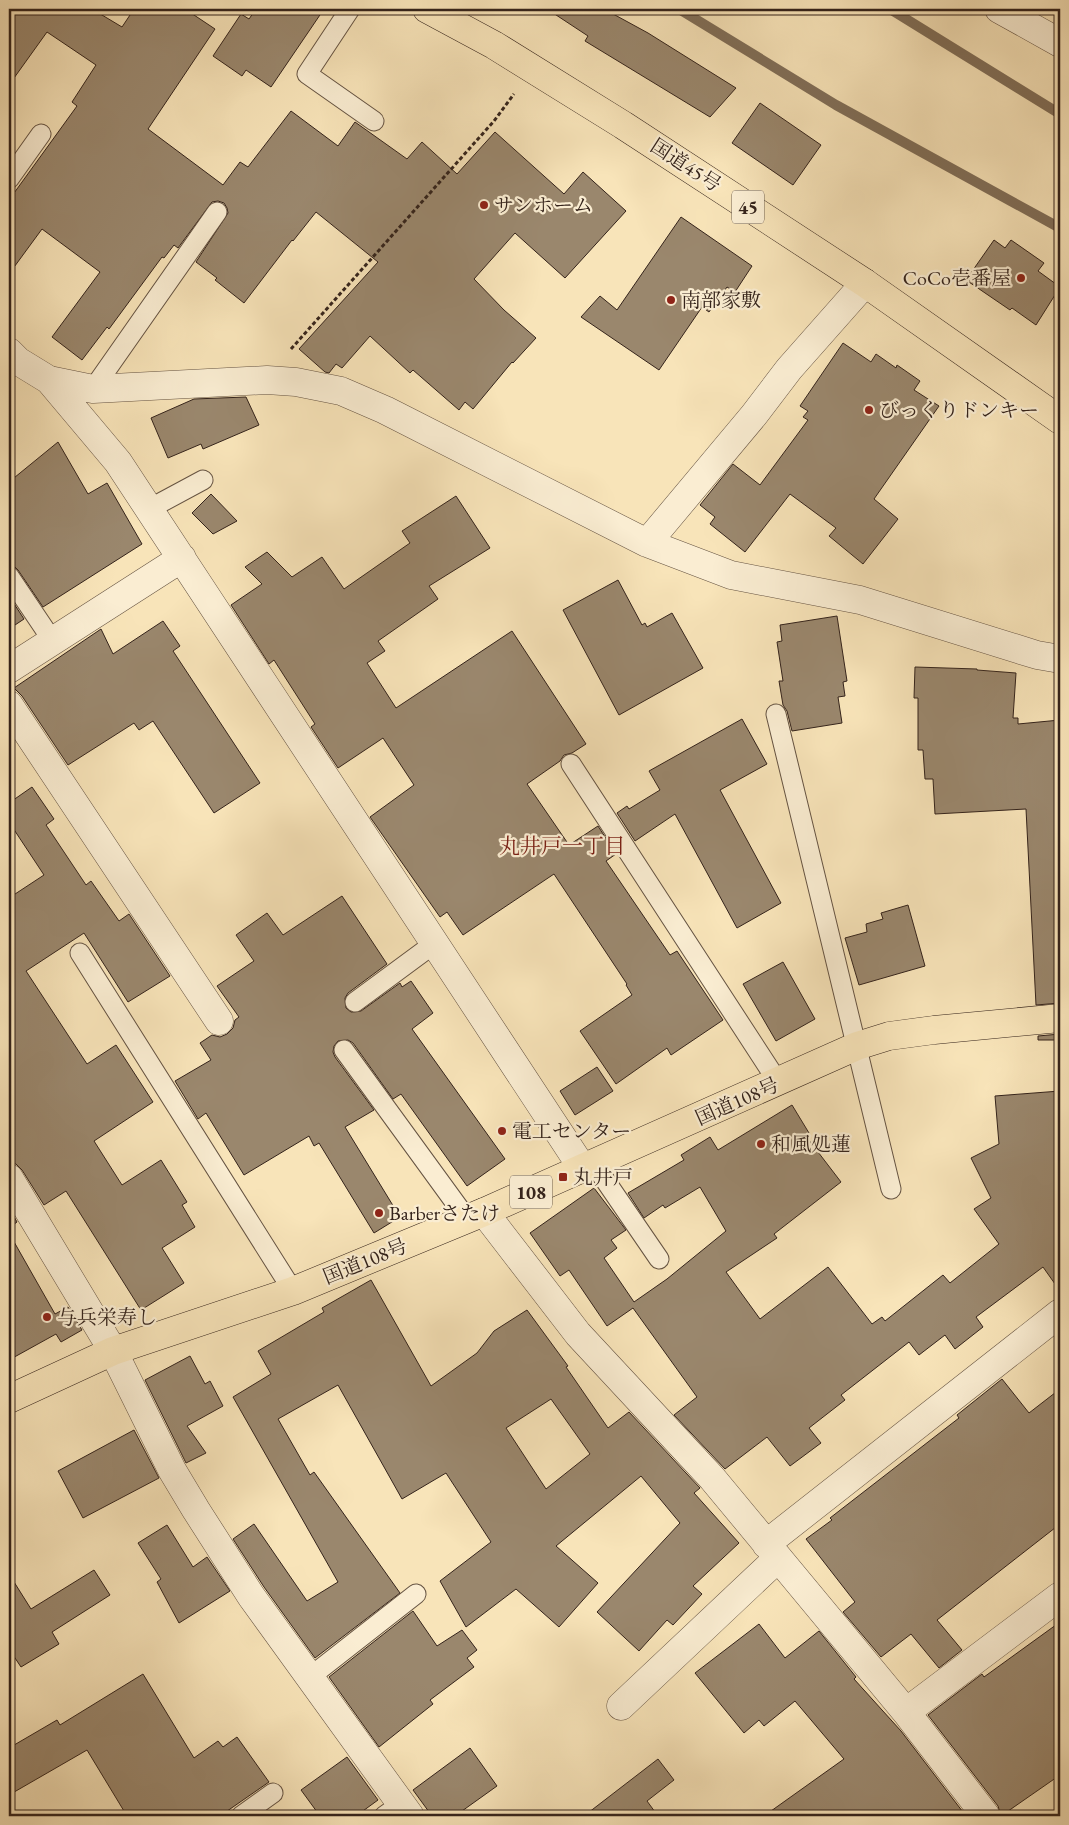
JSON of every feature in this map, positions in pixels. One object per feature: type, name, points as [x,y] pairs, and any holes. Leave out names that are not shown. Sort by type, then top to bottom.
[{"type":"highway","name":"国道45号","points":[[427,9],[494,45],[623,124],[864,283],[1060,420]]},
{"type":"highway","name":"国道108号","points":[[9,1399],[113,1351],[293,1291],[475,1216],[857,1046],[889,1036],[1060,1018]]},
{"type":"street","points":[[999,9],[1060,43]]},
{"type":"street","points":[[646,544],[754,415],[789,369],[864,283]]},
{"type":"street","points":[[9,352],[18,361],[49,380],[118,462],[435,943],[588,1167]]},
{"type":"street","points":[[49,380],[93,389],[267,380],[296,382],[341,391],[385,410],[646,544],[732,575],[860,600],[1037,655],[1060,659]]},
{"type":"street","points":[[9,669],[182,558]]},
{"type":"street","points":[[9,705],[219,1021]]},
{"type":"street","points":[[9,1178],[113,1351],[172,1470],[251,1596],[310,1677],[399,1812]]},
{"type":"street","points":[[475,1216],[578,1334],[712,1478],[906,1712],[986,1816]]},
{"type":"street","points":[[621,1706],[772,1551],[1060,1314]]},
{"type":"street","points":[[906,1712],[1060,1596]]},
{"type":"lane","points":[[350,9],[307,74],[374,121]]},
{"type":"lane","points":[[9,179],[41,134]]},
{"type":"lane","points":[[93,389],[217,212]]},
{"type":"lane","points":[[149,509],[203,480]]},
{"type":"lane","points":[[9,576],[52,640]]},
{"type":"lane","points":[[776,714],[891,1189]]},
{"type":"lane","points":[[571,764],[778,1082]]},
{"type":"lane","points":[[355,1002],[435,943]]},
{"type":"lane","points":[[80,953],[293,1291]]},
{"type":"lane","points":[[344,1050],[475,1216]]},
{"type":"lane","points":[[588,1167],[659,1259]]},
{"type":"lane","points":[[310,1677],[416,1594]]},
{"type":"lane","points":[[241,1816],[273,1793]]},
{"type":"path","points":[[267,380],[282,360],[494,121],[516,92]]},
{"type":"building","points":[[9,9],[92,9],[122,27],[134,9],[185,9],[215,29],[148,129],[223,185],[240,162],[248,167],[291,111],[338,146],[355,122],[407,159],[422,142],[457,174],[495,132],[564,194],[583,172],[626,211],[565,278],[515,233],[474,279],[504,310],[536,338],[512,362],[473,409],[465,402],[459,410],[413,370],[410,373],[370,336],[342,368],[336,364],[329,373],[325,372],[299,349],[378,262],[316,212],[244,303],[196,262],[228,213],[224,203],[212,202],[178,248],[174,245],[164,258],[162,257],[109,329],[107,327],[82,360],[52,337],[100,272],[42,229],[9,274],[9,200],[77,106],[72,102],[96,65],[47,32],[9,85]]},
{"type":"building","points":[[256,9],[324,9],[271,87],[246,70],[242,76],[213,56],[241,14],[249,19]]},
{"type":"building","points":[[547,9],[604,9],[648,33],[736,88],[710,117],[585,41],[588,36]]},
{"type":"building","points":[[760,103],[821,145],[793,185],[732,143]]},
{"type":"building","name":"南部家敷","points":[[681,217],[752,266],[735,292],[727,287],[709,312],[702,307],[659,370],[581,317],[600,296],[617,310]]},
{"type":"building","points":[[994,240],[1005,248],[1011,240],[1044,263],[1038,271],[1060,287],[1036,325],[966,280]]},
{"type":"building","points":[[843,343],[871,362],[876,354],[896,368],[897,365],[920,381],[914,390],[939,406],[874,499],[898,519],[863,564],[829,536],[836,528],[790,494],[745,552],[710,524],[715,517],[700,505],[733,464],[760,485],[808,420],[803,417],[808,411],[800,406]]},
{"type":"building","points":[[246,397],[259,425],[203,449],[201,444],[168,458],[151,418],[194,399]]},
{"type":"building","points":[[58,442],[88,494],[107,483],[142,544],[43,607],[18,570],[14,566],[9,565],[9,482]]},
{"type":"building","points":[[211,494],[237,521],[213,534],[192,513]]},
{"type":"building","points":[[456,496],[490,548],[429,586],[438,599],[378,641],[385,651],[367,663],[396,708],[512,631],[586,744],[572,753],[564,755],[560,761],[527,784],[569,845],[598,826],[616,854],[606,861],[670,955],[677,951],[723,1020],[671,1055],[667,1048],[616,1084],[580,1031],[632,995],[627,984],[554,874],[463,935],[447,912],[440,917],[370,817],[414,785],[383,738],[338,768],[311,727],[315,724],[274,660],[269,664],[231,605],[262,584],[245,567],[267,552],[292,577],[322,557],[344,589],[410,543],[402,531]]},
{"type":"building","points":[[618,580],[642,625],[645,623],[647,627],[672,613],[703,668],[619,715],[563,610]]},
{"type":"building","points":[[9,596],[24,619],[9,629]]},
{"type":"building","points":[[837,616],[847,681],[843,682],[845,696],[838,697],[842,723],[792,731],[787,711],[783,705],[779,681],[783,681],[777,642],[782,641],[780,625]]},
{"type":"building","points":[[163,621],[180,646],[173,651],[260,783],[214,813],[153,721],[139,730],[134,723],[68,765],[22,696],[14,688],[101,629],[113,654]]},
{"type":"building","points":[[915,667],[977,669],[1016,673],[1013,718],[1018,718],[1018,724],[1060,720],[1060,1003],[1036,1005],[1026,809],[935,814],[933,779],[925,779],[923,750],[918,750],[918,698],[914,698]]},
{"type":"building","points":[[742,719],[767,764],[720,790],[781,903],[737,928],[675,814],[635,841],[617,813],[627,806],[629,809],[660,790],[649,771]]},
{"type":"building","points":[[32,787],[54,819],[46,825],[86,885],[91,881],[119,921],[129,914],[170,976],[128,1002],[84,933],[26,971],[87,1064],[116,1045],[153,1102],[94,1141],[122,1185],[161,1160],[187,1202],[182,1205],[195,1227],[162,1248],[184,1283],[141,1310],[66,1191],[44,1205],[22,1170],[16,1164],[9,1162],[9,898],[44,875],[9,822],[9,803]]},
{"type":"building","points":[[342,896],[387,964],[348,993],[345,998],[346,1008],[351,1012],[361,1011],[400,983],[402,987],[411,981],[433,1013],[412,1029],[505,1159],[467,1186],[401,1094],[393,1099],[353,1043],[348,1040],[338,1041],[334,1046],[333,1052],[335,1057],[374,1110],[345,1127],[400,1217],[374,1233],[319,1143],[314,1146],[309,1136],[244,1175],[206,1113],[198,1119],[175,1081],[211,1060],[200,1043],[212,1035],[220,1037],[227,1034],[233,1028],[235,1020],[239,1017],[217,986],[254,961],[236,935],[267,913],[283,935]]},
{"type":"building","points":[[908,905],[925,966],[859,985],[845,938],[867,932],[866,924],[883,919],[881,913]]},
{"type":"building","points":[[783,962],[815,1019],[776,1041],[743,984]]},
{"type":"building","points":[[1060,1034],[1060,1040],[1038,1040],[1038,1036]]},
{"type":"building","points":[[597,1067],[613,1091],[575,1115],[560,1091]]},
{"type":"building","points":[[1060,1091],[1060,1291],[1043,1267],[976,1317],[983,1327],[955,1349],[945,1335],[919,1355],[909,1342],[841,1395],[845,1400],[809,1428],[821,1443],[790,1466],[767,1437],[725,1469],[674,1415],[697,1397],[633,1308],[607,1326],[569,1270],[560,1276],[530,1233],[594,1188],[626,1230],[611,1240],[617,1248],[604,1258],[634,1302],[667,1279],[726,1231],[700,1187],[665,1208],[663,1205],[644,1218],[628,1193],[684,1160],[681,1155],[710,1137],[718,1150],[792,1105],[809,1133],[805,1135],[841,1182],[774,1234],[777,1238],[726,1272],[760,1319],[828,1267],[872,1324],[882,1317],[885,1321],[943,1275],[950,1283],[999,1244],[974,1209],[991,1198],[971,1158],[999,1144],[995,1096]]},
{"type":"building","points":[[9,1208],[17,1222],[9,1228]]},
{"type":"building","points":[[9,1233],[55,1314],[68,1307],[82,1330],[61,1342],[56,1334],[9,1360]]},
{"type":"building","points":[[371,1280],[431,1386],[477,1353],[494,1331],[527,1310],[568,1366],[566,1367],[608,1428],[629,1412],[700,1488],[694,1493],[739,1543],[693,1586],[702,1594],[673,1625],[667,1620],[639,1651],[597,1612],[680,1523],[641,1476],[556,1546],[598,1583],[559,1627],[516,1589],[466,1627],[440,1581],[491,1542],[446,1473],[402,1499],[338,1385],[278,1419],[310,1475],[314,1472],[400,1593],[315,1658],[264,1587],[233,1539],[254,1524],[307,1601],[338,1582],[233,1397],[271,1374],[258,1351],[324,1312],[322,1308]],"holes":[[[551,1399],[590,1454],[546,1489],[506,1428]]]},
{"type":"building","points":[[190,1356],[205,1384],[210,1381],[223,1406],[187,1426],[206,1453],[186,1463],[145,1380]]},
{"type":"building","points":[[1002,1379],[1029,1413],[1060,1389],[1060,1524],[937,1620],[962,1650],[939,1668],[911,1634],[881,1657],[843,1612],[855,1602],[806,1539],[832,1520],[830,1518],[959,1418],[957,1415]]},
{"type":"building","points":[[134,1430],[159,1478],[83,1518],[58,1471]]},
{"type":"building","points":[[167,1525],[193,1567],[207,1557],[230,1591],[179,1623],[157,1582],[161,1579],[138,1543]]},
{"type":"building","points":[[94,1570],[110,1595],[52,1632],[59,1644],[21,1667],[9,1649],[9,1574],[31,1609]]},
{"type":"building","points":[[413,1611],[437,1646],[462,1630],[477,1650],[467,1658],[474,1667],[430,1700],[433,1704],[379,1747],[329,1677]]},
{"type":"building","points":[[1060,1622],[1060,1775],[1001,1816],[998,1806],[928,1715],[982,1674],[984,1677]]},
{"type":"building","points":[[759,1624],[785,1658],[819,1631],[856,1677],[854,1679],[901,1731],[966,1816],[764,1816],[844,1759],[795,1701],[764,1726],[759,1720],[744,1733],[695,1673]]},
{"type":"building","points":[[143,1674],[194,1758],[218,1741],[223,1747],[237,1737],[269,1782],[220,1816],[127,1816],[87,1750],[9,1795],[9,1748],[57,1720],[60,1725]]},
{"type":"building","points":[[470,1748],[497,1786],[455,1816],[432,1816],[413,1790]]},
{"type":"building","points":[[347,1757],[378,1800],[356,1816],[320,1816],[301,1790]]},
{"type":"building","points":[[658,1759],[674,1780],[647,1801],[658,1816],[584,1816]]},
{"type":"waterway","points":[[679,9],[836,105],[1060,228]]},
{"type":"waterway","points":[[890,9],[1060,114]]},
{"type":"place","name":"サンホーム","points":[[484,205]]},
{"type":"place","name":"CoCo壱番屋","points":[[1021,278]]},
{"type":"place","name":"南部家敷","points":[[671,300]]},
{"type":"place","name":"びっくりドンキー","points":[[869,410]]},
{"type":"place","name":"電工センター","points":[[502,1131]]},
{"type":"place","name":"和風処蓮","points":[[761,1144]]},
{"type":"place","name":"丸井戸","points":[[563,1177]]},
{"type":"place","name":"Barberさたけ","points":[[379,1213]]},
{"type":"place","name":"与兵栄寿し","points":[[47,1317]]},
{"type":"district","name":"丸井戸一丁目","points":[[562,846]]}]
